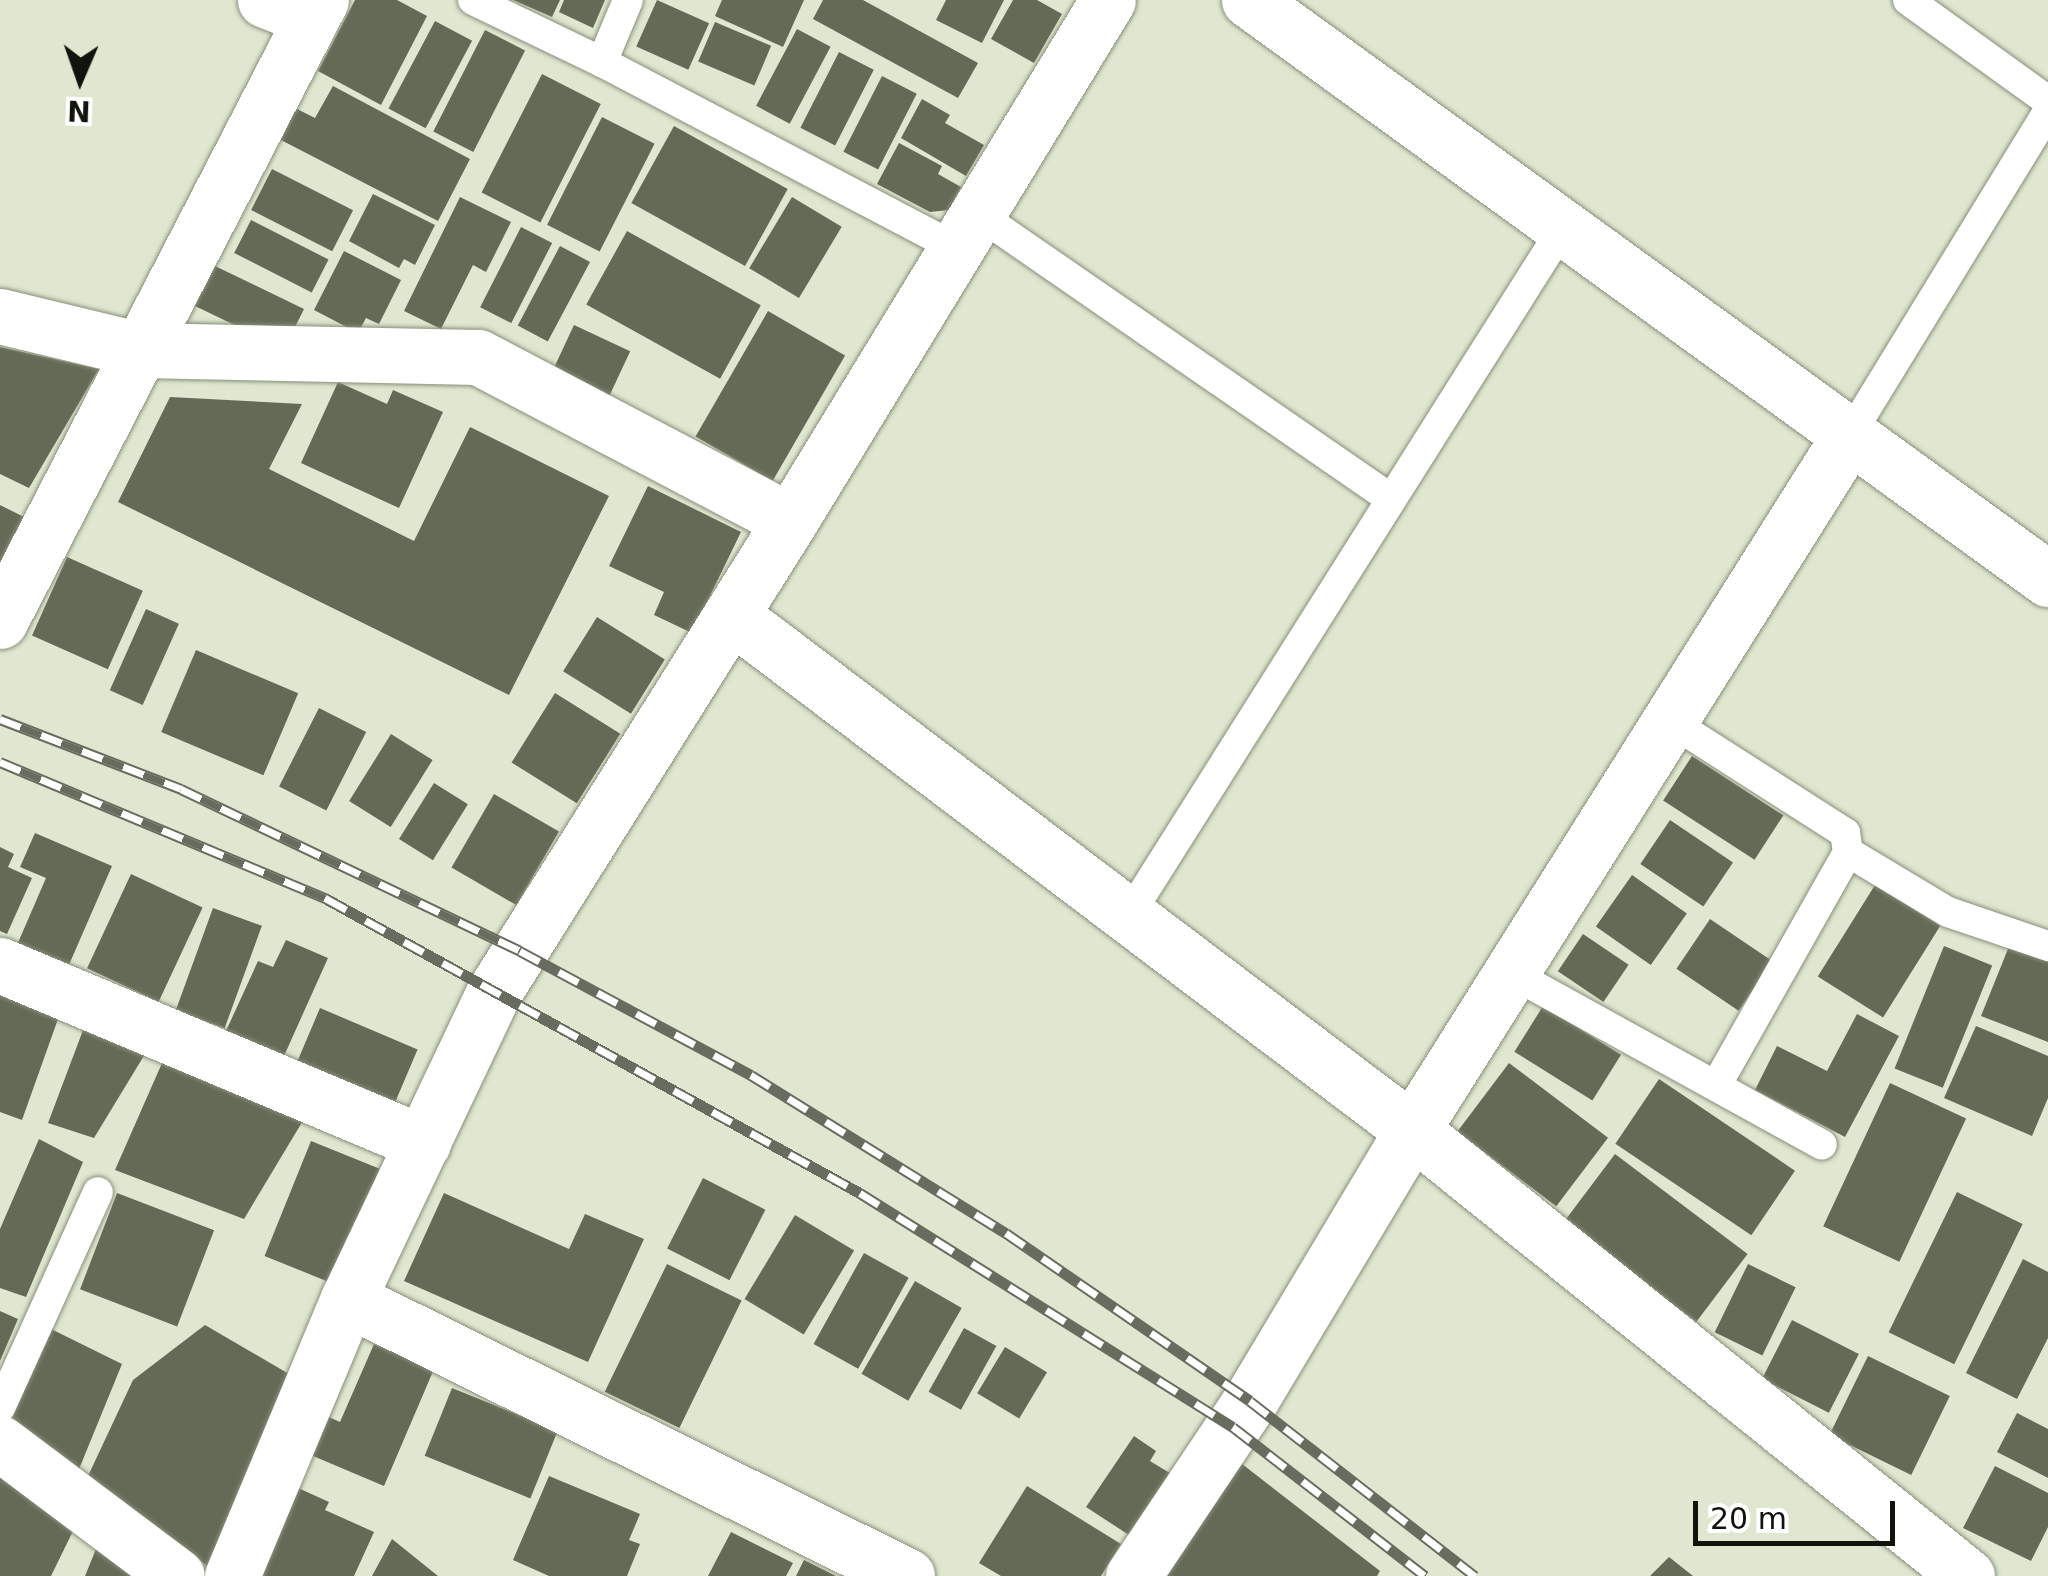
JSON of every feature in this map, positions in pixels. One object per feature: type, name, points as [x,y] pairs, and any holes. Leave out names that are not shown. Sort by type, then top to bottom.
[{"type":"street","points":[[232,1576],[348,1299],[494,992],[732,615],[1108,0]]},
{"type":"street","points":[[1249,0],[2048,579]]},
{"type":"street","points":[[0,622],[141,350],[299,6]]},
{"type":"street","points":[[0,316],[141,350],[478,357],[790,521]]},
{"type":"street","points":[[1132,1576],[1250,1401],[1412,1130],[1851,433]]},
{"type":"street","points":[[732,615],[1412,1130],[1968,1576]]},
{"type":"street","points":[[0,965],[423,1142]]},
{"type":"street","points":[[348,1299],[907,1576]]},
{"type":"street","points":[[0,1442],[178,1576]]},
{"type":"lane","points":[[473,0],[968,231],[1391,500]]},
{"type":"lane","points":[[602,62],[628,0]]},
{"type":"lane","points":[[1908,0],[2048,102]]},
{"type":"lane","points":[[1851,433],[2048,112]]},
{"type":"lane","points":[[1129,915],[1564,226]]},
{"type":"lane","points":[[1670,721],[1845,833],[1848,852],[1717,1084]]},
{"type":"lane","points":[[1848,852],[1948,912],[2048,946]]},
{"type":"lane","points":[[1511,973],[1822,1145]]},
{"type":"lane","points":[[0,1408],[98,1192]]},
{"type":"building","points":[[355,0],[397,0],[427,16],[381,105],[318,71]]},
{"type":"building","points":[[513,0],[560,0],[552,17]]},
{"type":"building","points":[[564,0],[605,0],[593,28],[559,12]]},
{"type":"building","points":[[657,0],[709,23],[688,70],[636,47]]},
{"type":"building","points":[[722,0],[804,0],[783,47],[715,16]]},
{"type":"building","points":[[823,0],[863,0],[978,63],[958,98],[813,19]]},
{"type":"building","points":[[946,0],[1004,0],[982,43],[936,20]]},
{"type":"building","points":[[1013,0],[1037,0],[1062,14],[1034,63],[991,39]]},
{"type":"building","points":[[435,21],[472,41],[426,128],[389,108]]},
{"type":"building","points":[[715,22],[771,46],[754,85],[698,62]]},
{"type":"building","points":[[797,29],[831,47],[790,124],[756,106]]},
{"type":"building","points":[[485,30],[525,50],[473,152],[433,132]]},
{"type":"building","points":[[839,52],[874,70],[835,145],[800,128]]},
{"type":"building","points":[[542,74],[601,104],[540,222],[482,193]]},
{"type":"building","points":[[882,76],[917,94],[878,169],[843,152]]},
{"type":"building","points":[[333,86],[470,159],[438,221],[279,139],[295,108],[315,118]]},
{"type":"building","points":[[922,99],[950,115],[945,123],[984,145],[966,176],[901,138]]},
{"type":"building","points":[[602,117],[655,144],[600,252],[547,225]]},
{"type":"building","points":[[674,126],[788,189],[745,266],[631,203]]},
{"type":"building","points":[[899,143],[942,166],[938,174],[961,187],[949,210],[930,212],[877,184]]},
{"type":"building","points":[[272,169],[353,210],[332,251],[251,210]]},
{"type":"building","points":[[373,194],[435,225],[415,265],[404,259],[399,268],[349,241]]},
{"type":"building","points":[[460,197],[511,222],[486,272],[473,265],[441,329],[404,311]]},
{"type":"building","points":[[792,197],[842,227],[799,298],[749,268]]},
{"type":"building","points":[[251,220],[329,259],[312,292],[234,253]]},
{"type":"building","points":[[521,227],[552,243],[511,323],[480,307]]},
{"type":"building","points":[[627,231],[761,305],[720,379],[586,304]]},
{"type":"building","points":[[560,246],[590,262],[548,341],[518,325]]},
{"type":"building","points":[[344,251],[401,280],[379,324],[366,318],[358,333],[314,310]]},
{"type":"building","points":[[215,266],[304,309],[292,333],[249,332],[195,306]]},
{"type":"building","points":[[768,311],[845,355],[773,481],[696,437]]},
{"type":"building","points":[[574,325],[630,351],[607,401],[551,375]]},
{"type":"building","points":[[0,347],[99,369],[29,488],[0,474]]},
{"type":"building","points":[[338,382],[387,404],[393,390],[443,412],[399,508],[301,463]]},
{"type":"building","points":[[170,397],[302,404],[269,469],[414,541],[470,427],[609,496],[509,695],[118,502]]},
{"type":"building","points":[[648,486],[741,532],[692,633],[654,615],[664,592],[609,566]]},
{"type":"building","points":[[0,505],[26,518],[0,565]]},
{"type":"building","points":[[67,557],[143,591],[108,669],[32,636]]},
{"type":"building","points":[[146,609],[179,624],[143,705],[110,690]]},
{"type":"building","points":[[597,617],[665,659],[631,714],[563,671]]},
{"type":"building","points":[[196,650],[298,693],[263,775],[161,732]]},
{"type":"building","points":[[555,693],[620,734],[577,803],[512,763]]},
{"type":"building","points":[[319,708],[366,732],[326,810],[279,786]]},
{"type":"building","points":[[391,734],[433,760],[391,827],[349,801]]},
{"type":"building","points":[[1692,756],[1783,815],[1755,860],[1663,800]]},
{"type":"building","points":[[434,783],[468,804],[433,860],[399,839]]},
{"type":"building","points":[[494,794],[559,831],[516,905],[452,868]]},
{"type":"building","points":[[1670,820],[1733,862],[1703,906],[1640,864]]},
{"type":"building","points":[[35,833],[112,866],[68,967],[17,945],[46,878],[20,867]]},
{"type":"building","points":[[0,847],[14,854],[8,867],[32,878],[7,934],[0,931]]},
{"type":"building","points":[[131,874],[203,907],[159,1002],[87,968]]},
{"type":"building","points":[[1632,875],[1687,913],[1651,965],[1596,927]]},
{"type":"building","points":[[1875,885],[1940,926],[1883,1017],[1818,977]]},
{"type":"building","points":[[213,908],[262,926],[225,1028],[176,1010]]},
{"type":"building","points":[[1710,919],[1772,961],[1739,1011],[1676,969]]},
{"type":"building","points":[[1583,934],[1629,965],[1603,1002],[1558,971]]},
{"type":"building","points":[[2012,939],[2048,954],[2048,1042],[1981,1016]]},
{"type":"building","points":[[286,940],[328,958],[284,1056],[226,1031],[258,961],[273,967]]},
{"type":"building","points":[[1944,946],[1992,965],[1943,1088],[1895,1068]]},
{"type":"building","points":[[0,985],[58,1019],[22,1120],[0,1112]]},
{"type":"building","points":[[1543,1006],[1621,1055],[1592,1101],[1514,1052]]},
{"type":"building","points":[[320,1008],[418,1049],[390,1114],[293,1072]]},
{"type":"building","points":[[1857,1014],[1899,1036],[1845,1137],[1755,1090],[1777,1046],[1827,1071]]},
{"type":"building","points":[[88,1017],[145,1054],[94,1138],[48,1123]]},
{"type":"building","points":[[1976,1026],[2048,1056],[2048,1098],[2032,1136],[1944,1098]]},
{"type":"building","points":[[166,1054],[304,1119],[244,1219],[115,1170]]},
{"type":"building","points":[[1509,1063],[1608,1138],[1556,1206],[1457,1132]]},
{"type":"building","points":[[1659,1079],[1795,1171],[1751,1235],[1615,1144]]},
{"type":"building","points":[[1890,1083],[1966,1118],[1899,1262],[1823,1226]]},
{"type":"building","points":[[39,1139],[83,1162],[26,1297],[0,1288],[0,1229]]},
{"type":"building","points":[[311,1141],[380,1169],[333,1284],[265,1256]]},
{"type":"building","points":[[1615,1154],[1748,1254],[1696,1322],[1564,1222]]},
{"type":"building","points":[[703,1178],[765,1210],[730,1280],[667,1248]]},
{"type":"building","points":[[1957,1192],[2023,1224],[1954,1364],[1889,1332]]},
{"type":"building","points":[[117,1193],[214,1230],[177,1326],[80,1289]]},
{"type":"building","points":[[444,1193],[569,1249],[585,1214],[644,1239],[588,1362],[404,1281]]},
{"type":"building","points":[[795,1215],[854,1251],[804,1335],[745,1299]]},
{"type":"building","points":[[864,1253],[909,1278],[858,1369],[814,1344]]},
{"type":"building","points":[[2023,1259],[2048,1272],[2048,1338],[2017,1399],[1966,1373]]},
{"type":"building","points":[[667,1264],[742,1300],[679,1428],[605,1392]]},
{"type":"building","points":[[1748,1264],[1796,1287],[1762,1356],[1715,1332]]},
{"type":"building","points":[[915,1281],[962,1308],[908,1401],[862,1374]]},
{"type":"building","points":[[0,1311],[18,1319],[0,1361]]},
{"type":"building","points":[[1792,1320],[1859,1354],[1829,1413],[1762,1379]]},
{"type":"building","points":[[205,1325],[289,1374],[219,1575],[88,1476],[133,1380]]},
{"type":"building","points":[[47,1327],[122,1364],[77,1474],[6,1424]]},
{"type":"building","points":[[964,1328],[996,1346],[961,1410],[929,1392]]},
{"type":"building","points":[[374,1344],[434,1369],[384,1486],[306,1453],[322,1414],[340,1422]]},
{"type":"building","points":[[1005,1347],[1047,1372],[1019,1419],[977,1393]]},
{"type":"building","points":[[1868,1356],[1950,1396],[1911,1475],[1829,1435]]},
{"type":"building","points":[[452,1388],[558,1431],[530,1498],[425,1456]]},
{"type":"building","points":[[2017,1413],[2048,1429],[2048,1478],[1997,1452]]},
{"type":"building","points":[[1134,1436],[1156,1451],[1150,1461],[1173,1475],[1132,1537],[1086,1507]]},
{"type":"building","points":[[1233,1457],[1380,1571],[1377,1576],[1151,1576]]},
{"type":"building","points":[[1995,1466],[2048,1493],[2048,1527],[2031,1561],[1963,1528]]},
{"type":"building","points":[[549,1476],[640,1514],[629,1540],[640,1544],[627,1576],[549,1576],[513,1560]]},
{"type":"building","points":[[0,1477],[74,1529],[51,1576],[0,1576]]},
{"type":"building","points":[[1027,1486],[1121,1544],[1101,1576],[1001,1576],[979,1563]]},
{"type":"building","points":[[296,1487],[329,1502],[325,1510],[374,1532],[354,1576],[255,1576]]},
{"type":"building","points":[[731,1532],[793,1563],[786,1576],[708,1576]]},
{"type":"building","points":[[392,1539],[438,1576],[372,1576]]},
{"type":"building","points":[[98,1544],[139,1576],[85,1576]]},
{"type":"building","points":[[1669,1557],[1693,1576],[1650,1576]]},
{"type":"building","points":[[804,1560],[836,1576],[796,1576]]},
{"type":"railway","points":[[0,719],[181,789],[520,951],[751,1075],[1006,1233],[1250,1401],[1475,1576]]},
{"type":"railway","points":[[0,762],[327,899],[860,1193],[1233,1427],[1425,1576]]}]
